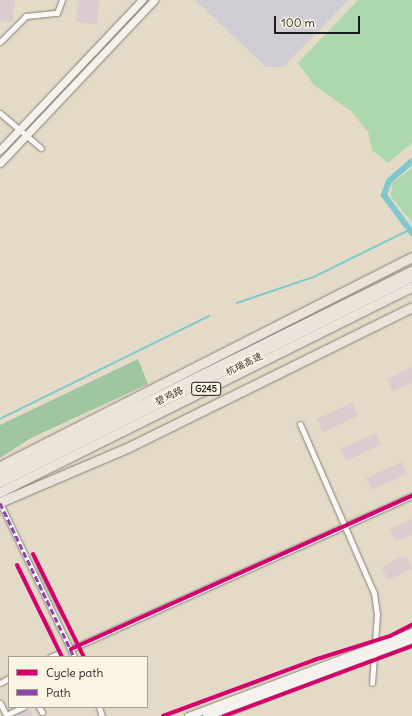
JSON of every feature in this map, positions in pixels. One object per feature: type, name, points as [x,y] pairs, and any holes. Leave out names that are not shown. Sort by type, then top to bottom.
[{"type":"highway","points":[[0,466],[411,258]]},
{"type":"highway","name":"杭瑞高速","points":[[0,474],[412,270]]},
{"type":"highway","name":"碧鸡路","points":[[0,482],[412,277]]},
{"type":"highway","name":"碧鸡路","points":[[0,492],[412,287]]},
{"type":"highway","name":"杭瑞高速","points":[[0,498],[412,293]]},
{"type":"highway","points":[[0,502],[128,447],[412,307]]},
{"type":"street","points":[[0,42],[26,16],[57,13],[62,0]]},
{"type":"street","points":[[0,150],[142,0]]},
{"type":"street","points":[[0,163],[154,0]]},
{"type":"street","points":[[0,113],[41,148]]},
{"type":"street","points":[[300,424],[374,593],[377,614],[372,683]]},
{"type":"street","points":[[71,649],[412,496]]},
{"type":"street","points":[[0,502],[74,656]]},
{"type":"street","points":[[206,716],[375,649],[412,632]]},
{"type":"street","points":[[188,716],[375,649],[412,639]]},
{"type":"street","points":[[52,656],[57,654]]},
{"type":"street","points":[[0,703],[6,716],[21,708]]},
{"type":"shaded area","points":[[195,0],[349,0],[283,67],[266,67]]},
{"type":"green space","points":[[358,0],[412,0],[412,143],[388,163],[372,150],[368,132],[351,111],[314,85],[298,63]]},
{"type":"green space","points":[[412,168],[412,222],[391,197],[392,183]]},
{"type":"green space","points":[[138,359],[148,384],[31,438],[0,458],[0,425]]},
{"type":"green space","points":[[38,567],[63,618],[62,619],[36,568]]},
{"type":"green space","points":[[39,608],[49,622],[60,646],[37,609]]},
{"type":"green space","points":[[313,661],[314,662],[282,673],[282,672]]},
{"type":"green space","points":[[339,669],[340,671],[213,716]]},
{"type":"green space","points":[[341,674],[233,716],[229,716]]},
{"type":"green space","points":[[269,677],[270,679],[239,691],[239,689]]},
{"type":"building","points":[[0,0],[15,0],[12,22],[0,21]]},
{"type":"building","points":[[78,0],[99,0],[97,24],[76,22]]},
{"type":"building","points":[[412,367],[412,383],[393,391],[387,379]]},
{"type":"building","points":[[352,403],[358,416],[323,432],[317,419]]},
{"type":"building","points":[[376,433],[381,445],[346,461],[340,449]]},
{"type":"building","points":[[402,462],[407,474],[372,490],[366,478]]},
{"type":"building","points":[[412,519],[412,535],[395,541],[390,529]]},
{"type":"building","points":[[400,556],[402,559],[407,557],[412,569],[388,580],[382,568]]},
{"type":"building","points":[[30,708],[33,716],[14,716]]},
{"type":"waterway","points":[[412,161],[389,181],[384,195],[412,233]]},
{"type":"waterway","points":[[237,303],[314,277],[409,230]]},
{"type":"waterway","points":[[0,419],[209,316]]},
{"type":"marked path","points":[[0,503],[74,656]]},
{"type":"cycle path","points":[[71,649],[412,496]]},
{"type":"cycle path","points":[[33,554],[84,656]]},
{"type":"cycle path","points":[[17,565],[62,656]]},
{"type":"cycle path","points":[[163,716],[314,660],[390,636],[412,625]]},
{"type":"cycle path","points":[[224,716],[412,646]]}]
